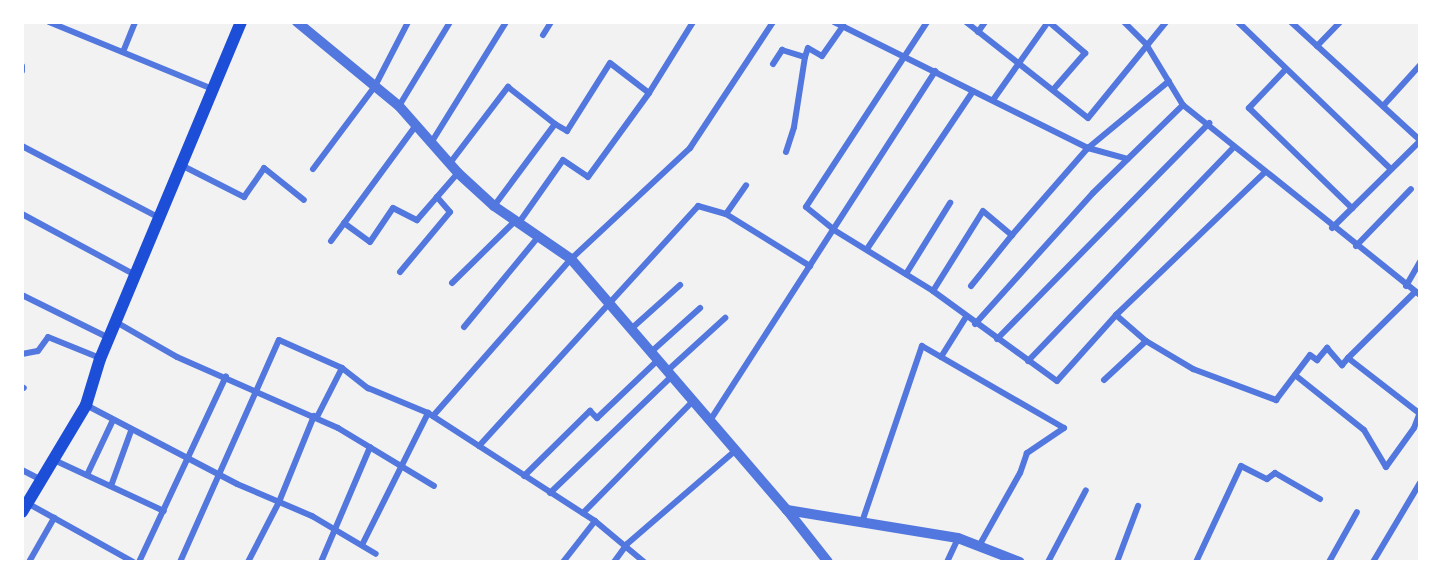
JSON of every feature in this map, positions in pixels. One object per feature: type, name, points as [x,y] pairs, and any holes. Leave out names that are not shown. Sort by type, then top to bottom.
[{"type":"main road","points":[[26,508],[86,405],[100,359],[138,276],[158,217],[241,22]]},
{"type":"street","points":[[49,22],[213,89]]},
{"type":"street","points":[[123,52],[135,22]]},
{"type":"street","points":[[297,22],[399,106],[417,123],[431,143],[458,173],[495,206],[516,223],[540,236],[571,259],[711,419],[828,561]]},
{"type":"street","points":[[313,169],[375,86],[408,22]]},
{"type":"street","points":[[399,106],[450,22]]},
{"type":"street","points":[[431,143],[506,22]]},
{"type":"street","points":[[543,35],[551,22]]},
{"type":"street","points":[[452,284],[516,223],[563,159],[588,177],[649,93],[693,22]]},
{"type":"street","points":[[362,545],[401,466],[431,414],[571,259],[690,148],[773,22]]},
{"type":"street","points":[[834,22],[1088,148],[1128,159]]},
{"type":"street","points":[[927,22],[806,207],[834,230],[933,291],[966,318],[1057,381],[1116,315],[1264,173]]},
{"type":"street","points":[[966,22],[1088,118],[1166,22]]},
{"type":"street","points":[[978,32],[985,22]]},
{"type":"street","points":[[993,100],[1017,63],[1049,22],[1085,53],[1053,90]]},
{"type":"street","points":[[1116,315],[1146,341],[1193,369],[1276,400],[1310,355],[1317,360],[1327,348],[1342,365],[1417,294],[1264,173],[1209,123],[1183,105],[1146,44],[1124,22]]},
{"type":"street","points":[[1238,22],[1390,169]]},
{"type":"street","points":[[1291,22],[1419,141],[1332,228]]},
{"type":"street","points":[[1317,46],[1340,22]]},
{"type":"street","points":[[786,152],[795,127],[808,48],[822,56],[843,27]]},
{"type":"street","points":[[772,64],[782,50],[805,57]]},
{"type":"street","points":[[450,164],[508,87],[567,131],[610,63],[649,93]]},
{"type":"street","points":[[1383,106],[1419,65]]},
{"type":"street","points":[[22,66],[22,71]]},
{"type":"street","points":[[1286,69],[1249,108],[1352,208]]},
{"type":"street","points":[[711,419],[935,71]]},
{"type":"street","points":[[971,286],[1088,148],[1169,81]]},
{"type":"street","points":[[867,249],[973,91]]},
{"type":"street","points":[[975,324],[1128,159],[1183,105]]},
{"type":"street","points":[[331,241],[417,123]]},
{"type":"street","points":[[997,339],[1209,123]]},
{"type":"street","points":[[495,206],[555,124]]},
{"type":"street","points":[[22,146],[158,217]]},
{"type":"street","points":[[1028,361],[1234,147]]},
{"type":"street","points":[[181,164],[244,197],[264,168],[304,200]]},
{"type":"street","points":[[344,223],[370,242],[393,208],[417,220],[458,173]]},
{"type":"street","points":[[726,214],[747,185]]},
{"type":"street","points":[[1356,246],[1411,189]]},
{"type":"street","points":[[400,272],[450,212],[437,197]]},
{"type":"street","points":[[906,274],[950,203]]},
{"type":"street","points":[[479,446],[698,206],[726,214],[810,266]]},
{"type":"street","points":[[933,291],[983,211],[1012,235]]},
{"type":"street","points":[[22,214],[138,276]]},
{"type":"street","points":[[464,327],[540,236]]},
{"type":"street","points":[[1406,286],[1419,262]]},
{"type":"street","points":[[631,329],[680,285]]},
{"type":"street","points":[[22,295],[110,338]]},
{"type":"street","points":[[524,476],[590,411],[597,418],[700,308]]},
{"type":"street","points":[[550,492],[725,318]]},
{"type":"street","points":[[941,357],[966,318]]},
{"type":"street","points":[[116,322],[177,357],[257,389],[316,416],[435,486]]},
{"type":"street","points":[[22,354],[38,351],[48,337],[100,359]]},
{"type":"street","points":[[180,561],[279,340],[342,368],[368,388],[431,414],[595,521],[627,544],[644,561]]},
{"type":"street","points":[[1104,380],[1146,341]]},
{"type":"street","points":[[862,522],[922,346],[1064,429],[1027,453],[1020,473],[979,546]]},
{"type":"street","points":[[1295,375],[1364,430],[1386,467],[1414,428],[1419,413],[1348,358]]},
{"type":"street","points":[[248,561],[279,502],[316,416],[342,368]]},
{"type":"street","points":[[139,561],[191,457],[226,376]]},
{"type":"street","points":[[583,513],[693,401]]},
{"type":"street","points":[[86,405],[131,431],[191,457],[220,474],[336,530],[376,554]]},
{"type":"street","points":[[87,475],[113,420]]},
{"type":"street","points":[[111,486],[131,431]]},
{"type":"street","points":[[321,561],[370,447]]},
{"type":"street","points":[[614,561],[627,544],[736,450]]},
{"type":"street","points":[[54,460],[164,511]]},
{"type":"street","points":[[1196,561],[1241,466],[1267,480],[1275,473],[1320,499]]},
{"type":"street","points":[[22,470],[43,480]]},
{"type":"street","points":[[1373,561],[1419,483]]},
{"type":"street","points":[[1048,561],[1086,490]]},
{"type":"street","points":[[1118,561],[1138,506]]},
{"type":"street","points":[[26,508],[54,518],[133,561]]},
{"type":"street","points":[[788,510],[958,538],[1020,561]]},
{"type":"street","points":[[1329,561],[1357,512]]},
{"type":"street","points":[[29,561],[54,518]]},
{"type":"street","points":[[563,561],[595,521]]},
{"type":"street","points":[[947,561],[958,538]]}]
